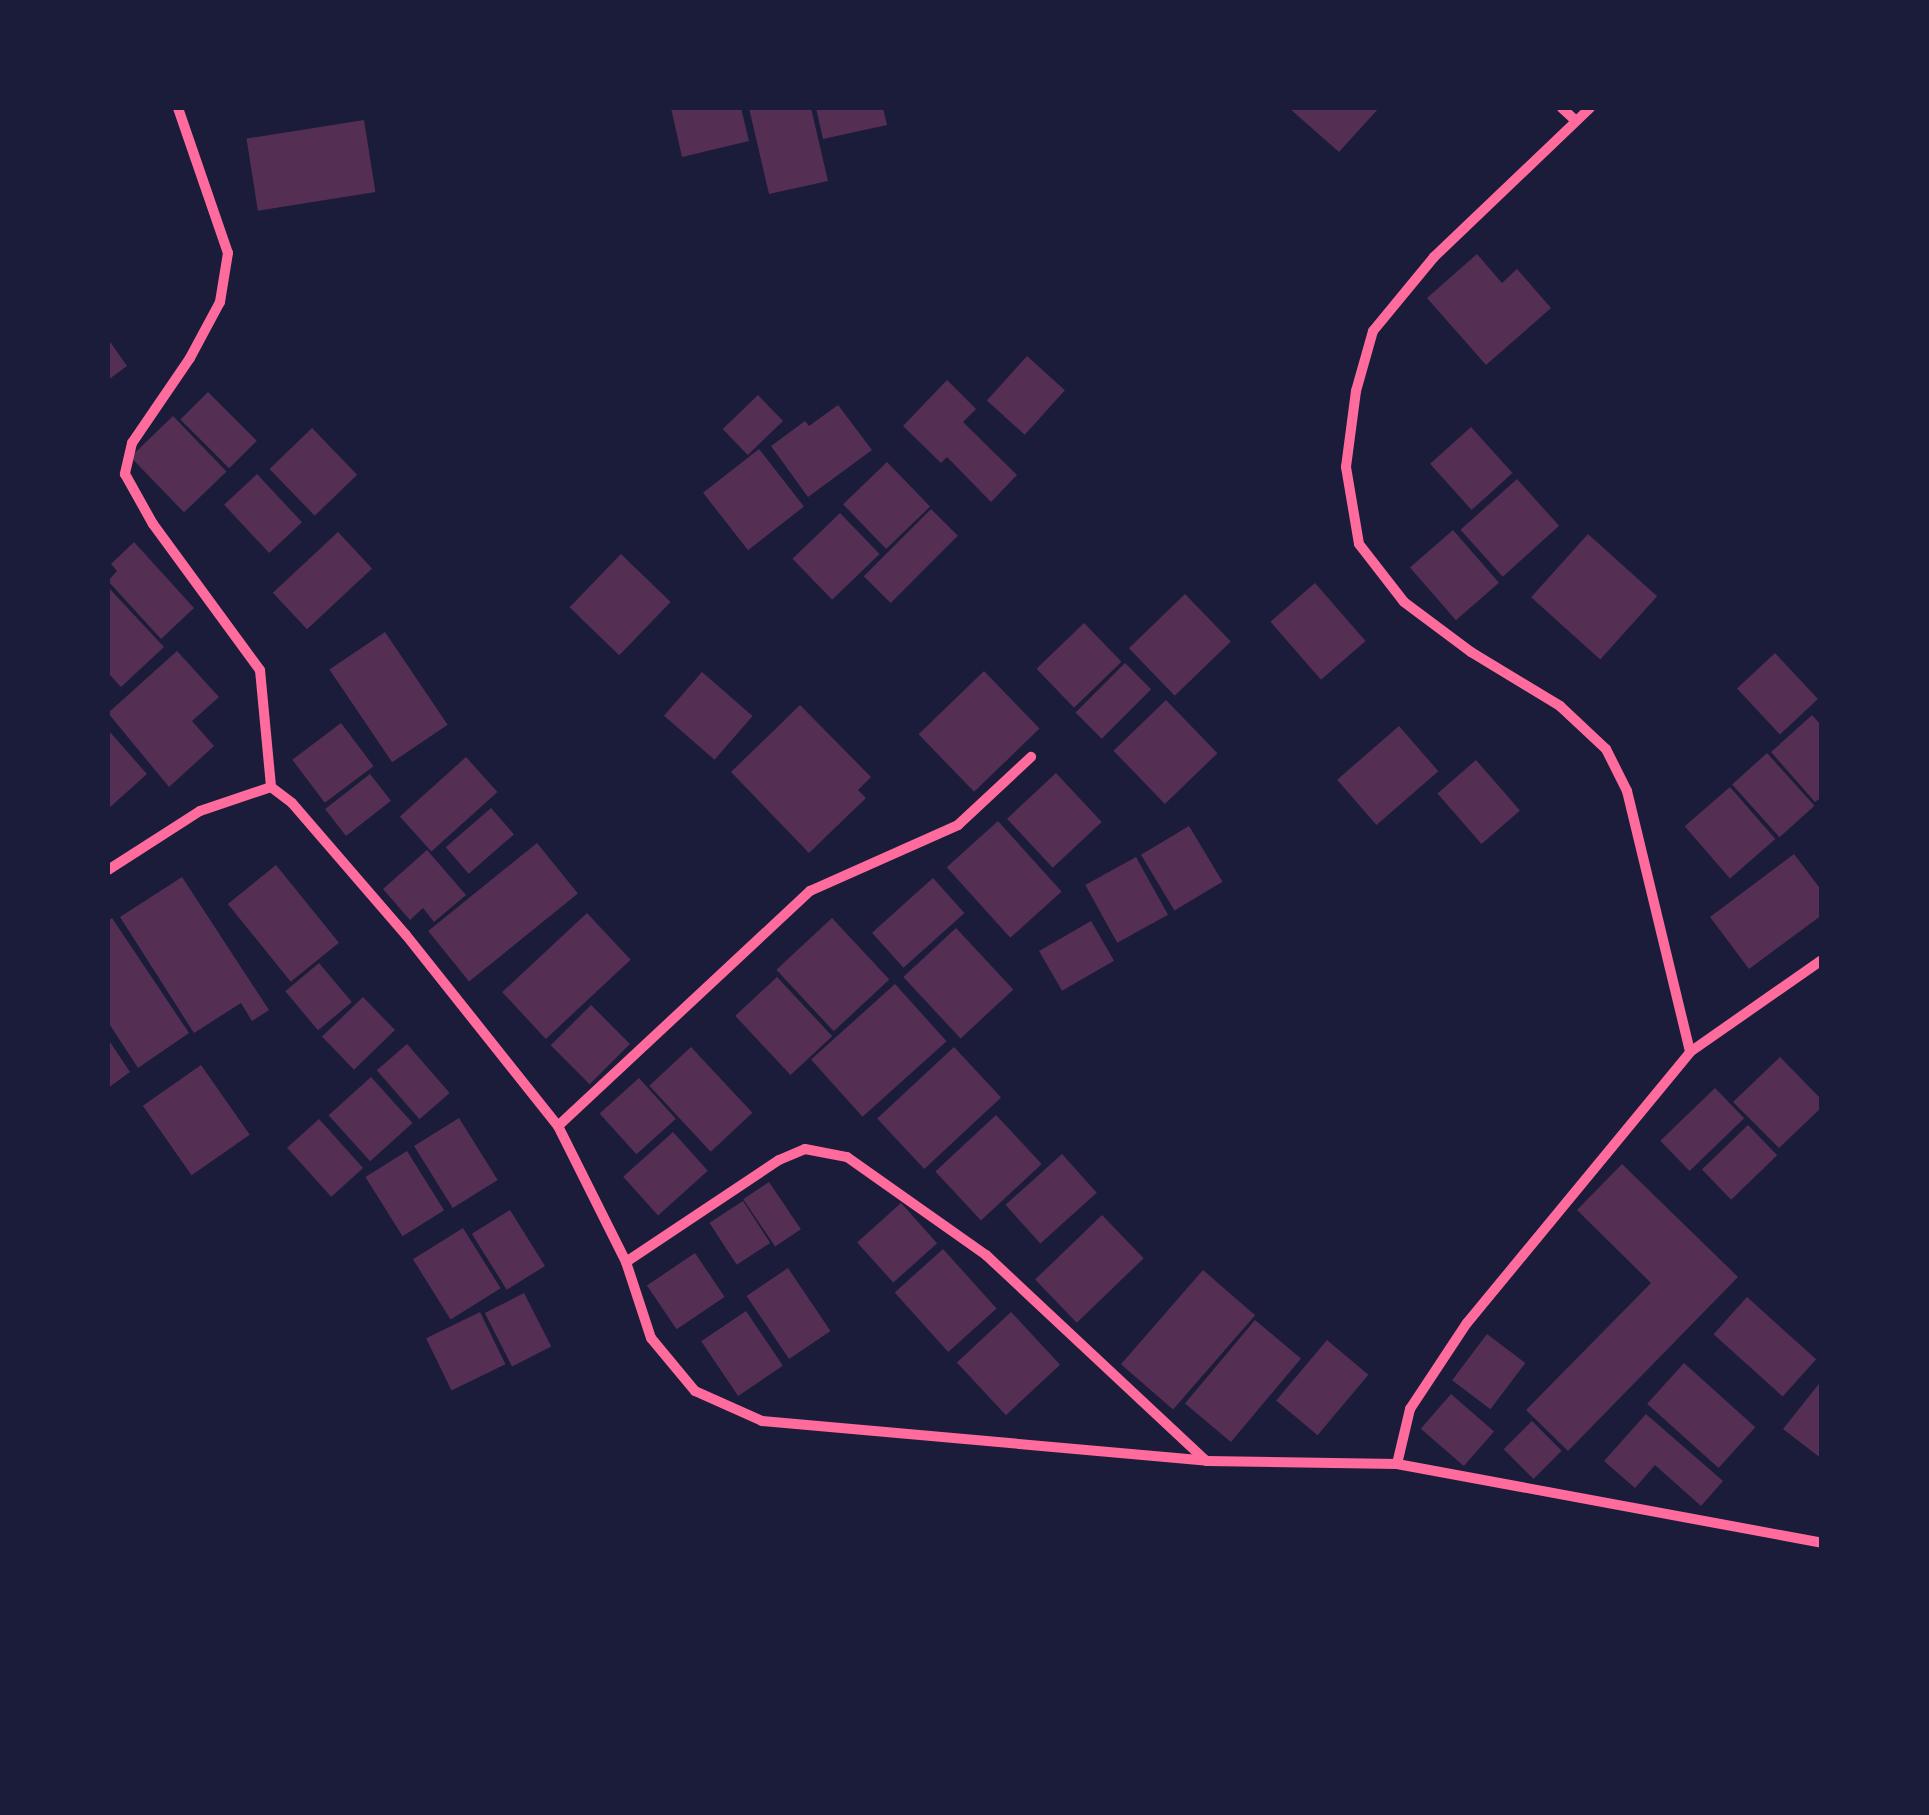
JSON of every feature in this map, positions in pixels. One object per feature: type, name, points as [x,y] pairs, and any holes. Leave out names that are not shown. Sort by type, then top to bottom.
[{"type":"street","points":[[178,108],[228,254],[220,302],[190,358],[132,444],[126,474],[153,524],[260,670],[271,786],[292,803],[406,935],[558,1126],[626,1262],[651,1338],[695,1391],[762,1422],[1207,1461],[1397,1464],[1822,1542]]},
{"type":"street","points":[[1562,108],[1576,121]]},
{"type":"street","points":[[1590,108],[1434,257],[1372,332],[1356,390],[1346,467],[1359,544],[1404,602],[1471,652],[1560,706],[1606,749],[1627,790],[1690,1052]]},
{"type":"street","points":[[558,1126],[810,892],[958,826],[1032,758]]},
{"type":"street","points":[[108,870],[200,811],[271,786]]},
{"type":"street","points":[[1397,1464],[1410,1409],[1467,1323],[1690,1052],[1822,960]]},
{"type":"street","points":[[626,1262],[779,1160],[805,1148],[847,1156],[986,1255],[1207,1461]]},
{"type":"building","points":[[671,108],[741,108],[749,141],[682,157]]},
{"type":"building","points":[[749,108],[811,108],[828,181],[769,194]]},
{"type":"building","points":[[816,108],[883,108],[887,125],[823,139]]},
{"type":"building","points":[[1289,108],[1379,108],[1339,152]]},
{"type":"building","points":[[364,120],[375,192],[258,211],[246,139]]},
{"type":"building","points":[[1477,254],[1502,283],[1517,269],[1551,308],[1486,365],[1427,298]]},
{"type":"building","points":[[108,339],[127,366],[108,380]]},
{"type":"building","points":[[1027,356],[1065,390],[1025,435],[987,401]]},
{"type":"building","points":[[947,380],[976,409],[963,422],[1017,475],[991,502],[947,457],[941,463],[903,426]]},
{"type":"building","points":[[208,392],[257,441],[229,468],[180,420]]},
{"type":"building","points":[[758,395],[783,421],[748,455],[723,429]]},
{"type":"building","points":[[838,405],[872,450],[808,497],[771,446],[805,421],[809,426]]},
{"type":"building","points":[[173,416],[226,471],[184,512],[131,457]]},
{"type":"building","points":[[1471,427],[1512,473],[1472,510],[1430,464]]},
{"type":"building","points":[[312,428],[357,475],[315,516],[270,469]]},
{"type":"building","points":[[759,449],[804,507],[748,550],[703,493]]},
{"type":"building","points":[[887,462],[930,507],[886,549],[843,504]]},
{"type":"building","points":[[257,474],[302,522],[269,553],[224,505]]},
{"type":"building","points":[[1517,479],[1559,526],[1503,577],[1461,530]]},
{"type":"building","points":[[931,509],[958,536],[891,603],[864,576]]},
{"type":"building","points":[[840,513],[880,554],[832,600],[793,559]]},
{"type":"building","points":[[1453,530],[1499,583],[1456,620],[1410,567]]},
{"type":"building","points":[[338,532],[372,569],[307,629],[273,593]]},
{"type":"building","points":[[1588,534],[1657,596],[1600,659],[1531,597]]},
{"type":"building","points":[[134,542],[194,608],[161,639],[108,581],[117,571],[111,564]]},
{"type":"building","points":[[621,554],[671,602],[619,655],[570,607]]},
{"type":"building","points":[[1315,583],[1366,641],[1321,680],[1270,622]]},
{"type":"building","points":[[108,587],[164,647],[121,687],[108,673]]},
{"type":"building","points":[[1185,594],[1231,641],[1175,696],[1129,648]]},
{"type":"building","points":[[1084,623],[1122,662],[1074,708],[1037,669]]},
{"type":"building","points":[[385,632],[448,725],[392,762],[329,669]]},
{"type":"building","points":[[177,651],[219,697],[192,721],[214,746],[169,787],[108,713]]},
{"type":"building","points":[[1775,653],[1818,699],[1780,735],[1737,688]]},
{"type":"building","points":[[1125,663],[1151,689],[1102,739],[1076,712]]},
{"type":"building","points":[[984,671],[1040,729],[974,792],[919,734]]},
{"type":"building","points":[[702,672],[753,716],[715,760],[664,716]]},
{"type":"building","points":[[1166,700],[1217,753],[1165,804],[1113,751]]},
{"type":"building","points":[[800,705],[871,777],[858,790],[866,798],[809,853],[731,772]]},
{"type":"building","points":[[1812,715],[1822,726],[1822,797],[1815,802],[1771,752]]},
{"type":"building","points":[[341,723],[373,766],[325,803],[292,760]]},
{"type":"building","points":[[1399,726],[1438,771],[1376,825],[1337,780]]},
{"type":"building","points":[[108,730],[147,774],[108,809]]},
{"type":"building","points":[[1767,753],[1815,806],[1780,837],[1732,784]]},
{"type":"building","points":[[466,757],[497,792],[431,851],[400,817]]},
{"type":"building","points":[[1476,760],[1520,811],[1481,844],[1438,793]]},
{"type":"building","points":[[1056,773],[1102,822],[1053,868],[1007,819]]},
{"type":"building","points":[[370,774],[391,801],[346,836],[325,809]]},
{"type":"building","points":[[1730,787],[1775,839],[1730,878],[1685,826]]},
{"type":"building","points":[[491,808],[514,834],[469,874],[446,847]]},
{"type":"building","points":[[998,821],[1062,892],[1010,938],[947,867]]},
{"type":"building","points":[[1189,826],[1222,882],[1174,911],[1141,855]]},
{"type":"building","points":[[537,843],[578,894],[469,982],[428,931]]},
{"type":"building","points":[[427,850],[466,895],[434,922],[423,908],[410,920],[383,889]]},
{"type":"building","points":[[1794,854],[1822,891],[1822,915],[1749,969],[1710,917]]},
{"type":"building","points":[[1136,857],[1168,915],[1117,943],[1085,885]]},
{"type":"building","points":[[276,865],[339,943],[291,982],[228,904]]},
{"type":"building","points":[[182,877],[269,1010],[252,1021],[241,1003],[194,1033],[120,917]]},
{"type":"building","points":[[933,878],[964,913],[904,968],[872,933]]},
{"type":"building","points":[[587,913],[631,960],[546,1039],[502,992]]},
{"type":"building","points":[[112,918],[189,1033],[138,1068],[108,1022],[108,921]]},
{"type":"building","points":[[832,918],[889,979],[834,1031],[776,970]]},
{"type":"building","points":[[1091,921],[1114,961],[1062,991],[1039,951]]},
{"type":"building","points":[[956,928],[1013,989],[961,1039],[903,977]]},
{"type":"building","points":[[319,963],[352,1002],[318,1030],[285,991]]},
{"type":"building","points":[[777,977],[832,1036],[791,1075],[735,1016]]},
{"type":"building","points":[[895,984],[947,1041],[863,1117],[811,1060]]},
{"type":"building","points":[[363,997],[395,1030],[354,1070],[322,1037]]},
{"type":"building","points":[[591,1005],[630,1044],[590,1084],[551,1045]]},
{"type":"building","points":[[108,1039],[130,1072],[108,1088]]},
{"type":"building","points":[[407,1044],[450,1093],[419,1119],[377,1070]]},
{"type":"building","points":[[691,1047],[752,1113],[711,1152],[649,1086]]},
{"type":"building","points":[[954,1047],[1001,1097],[924,1169],[877,1119]]},
{"type":"building","points":[[1780,1057],[1822,1100],[1822,1107],[1779,1148],[1733,1102]]},
{"type":"building","points":[[201,1065],[250,1135],[192,1175],[143,1106]]},
{"type":"building","points":[[371,1077],[412,1123],[370,1161],[329,1115]]},
{"type":"building","points":[[639,1078],[676,1119],[636,1154],[600,1113]]},
{"type":"building","points":[[1715,1088],[1744,1118],[1690,1171],[1660,1141]]},
{"type":"building","points":[[996,1115],[1042,1164],[981,1221],[935,1172]]},
{"type":"building","points":[[459,1118],[498,1180],[453,1208],[414,1146]]},
{"type":"building","points":[[319,1119],[363,1168],[331,1197],[287,1148]]},
{"type":"building","points":[[1748,1125],[1777,1155],[1731,1200],[1702,1169]]},
{"type":"building","points":[[673,1132],[708,1171],[658,1215],[623,1177]]},
{"type":"building","points":[[407,1151],[444,1210],[403,1236],[365,1177]]},
{"type":"building","points":[[1062,1154],[1097,1193],[1040,1243],[1006,1205]]},
{"type":"building","points":[[1622,1164],[1738,1277],[1568,1451],[1526,1410],[1651,1283],[1577,1210]]},
{"type":"building","points":[[769,1182],[801,1229],[775,1247],[743,1199]]},
{"type":"building","points":[[743,1201],[770,1243],[737,1265],[709,1223]]},
{"type":"building","points":[[901,1203],[937,1243],[893,1283],[857,1242]]},
{"type":"building","points":[[510,1210],[545,1266],[507,1290],[472,1234]]},
{"type":"building","points":[[1102,1215],[1144,1258],[1077,1323],[1035,1280]]},
{"type":"building","points":[[463,1228],[501,1288],[451,1319],[413,1259]]},
{"type":"building","points":[[943,1249],[997,1308],[948,1352],[895,1292]]},
{"type":"building","points":[[695,1253],[725,1297],[677,1329],[647,1285]]},
{"type":"building","points":[[788,1268],[830,1331],[789,1359],[747,1296]]},
{"type":"building","points":[[1203,1270],[1255,1315],[1173,1410],[1121,1364]]},
{"type":"building","points":[[524,1293],[551,1346],[512,1366],[485,1313]]},
{"type":"building","points":[[1747,1297],[1816,1359],[1783,1396],[1714,1334]]},
{"type":"building","points":[[746,1311],[783,1366],[738,1396],[701,1341]]},
{"type":"building","points":[[480,1312],[505,1364],[451,1390],[426,1338]]},
{"type":"building","points":[[1011,1312],[1060,1365],[1006,1415],[957,1362]]},
{"type":"building","points":[[1255,1320],[1301,1359],[1231,1442],[1185,1403]]},
{"type":"building","points":[[1487,1334],[1525,1363],[1490,1409],[1452,1380]]},
{"type":"building","points":[[1327,1340],[1368,1375],[1318,1435],[1276,1401]]},
{"type":"building","points":[[1684,1363],[1755,1427],[1719,1468],[1647,1404]]},
{"type":"building","points":[[1822,1380],[1822,1459],[1783,1429]]},
{"type":"building","points":[[1451,1394],[1494,1431],[1464,1466],[1421,1429]]},
{"type":"building","points":[[1646,1414],[1723,1481],[1701,1506],[1655,1465],[1635,1488],[1604,1461]]},
{"type":"building","points":[[1532,1421],[1562,1451],[1533,1479],[1504,1449]]}]
